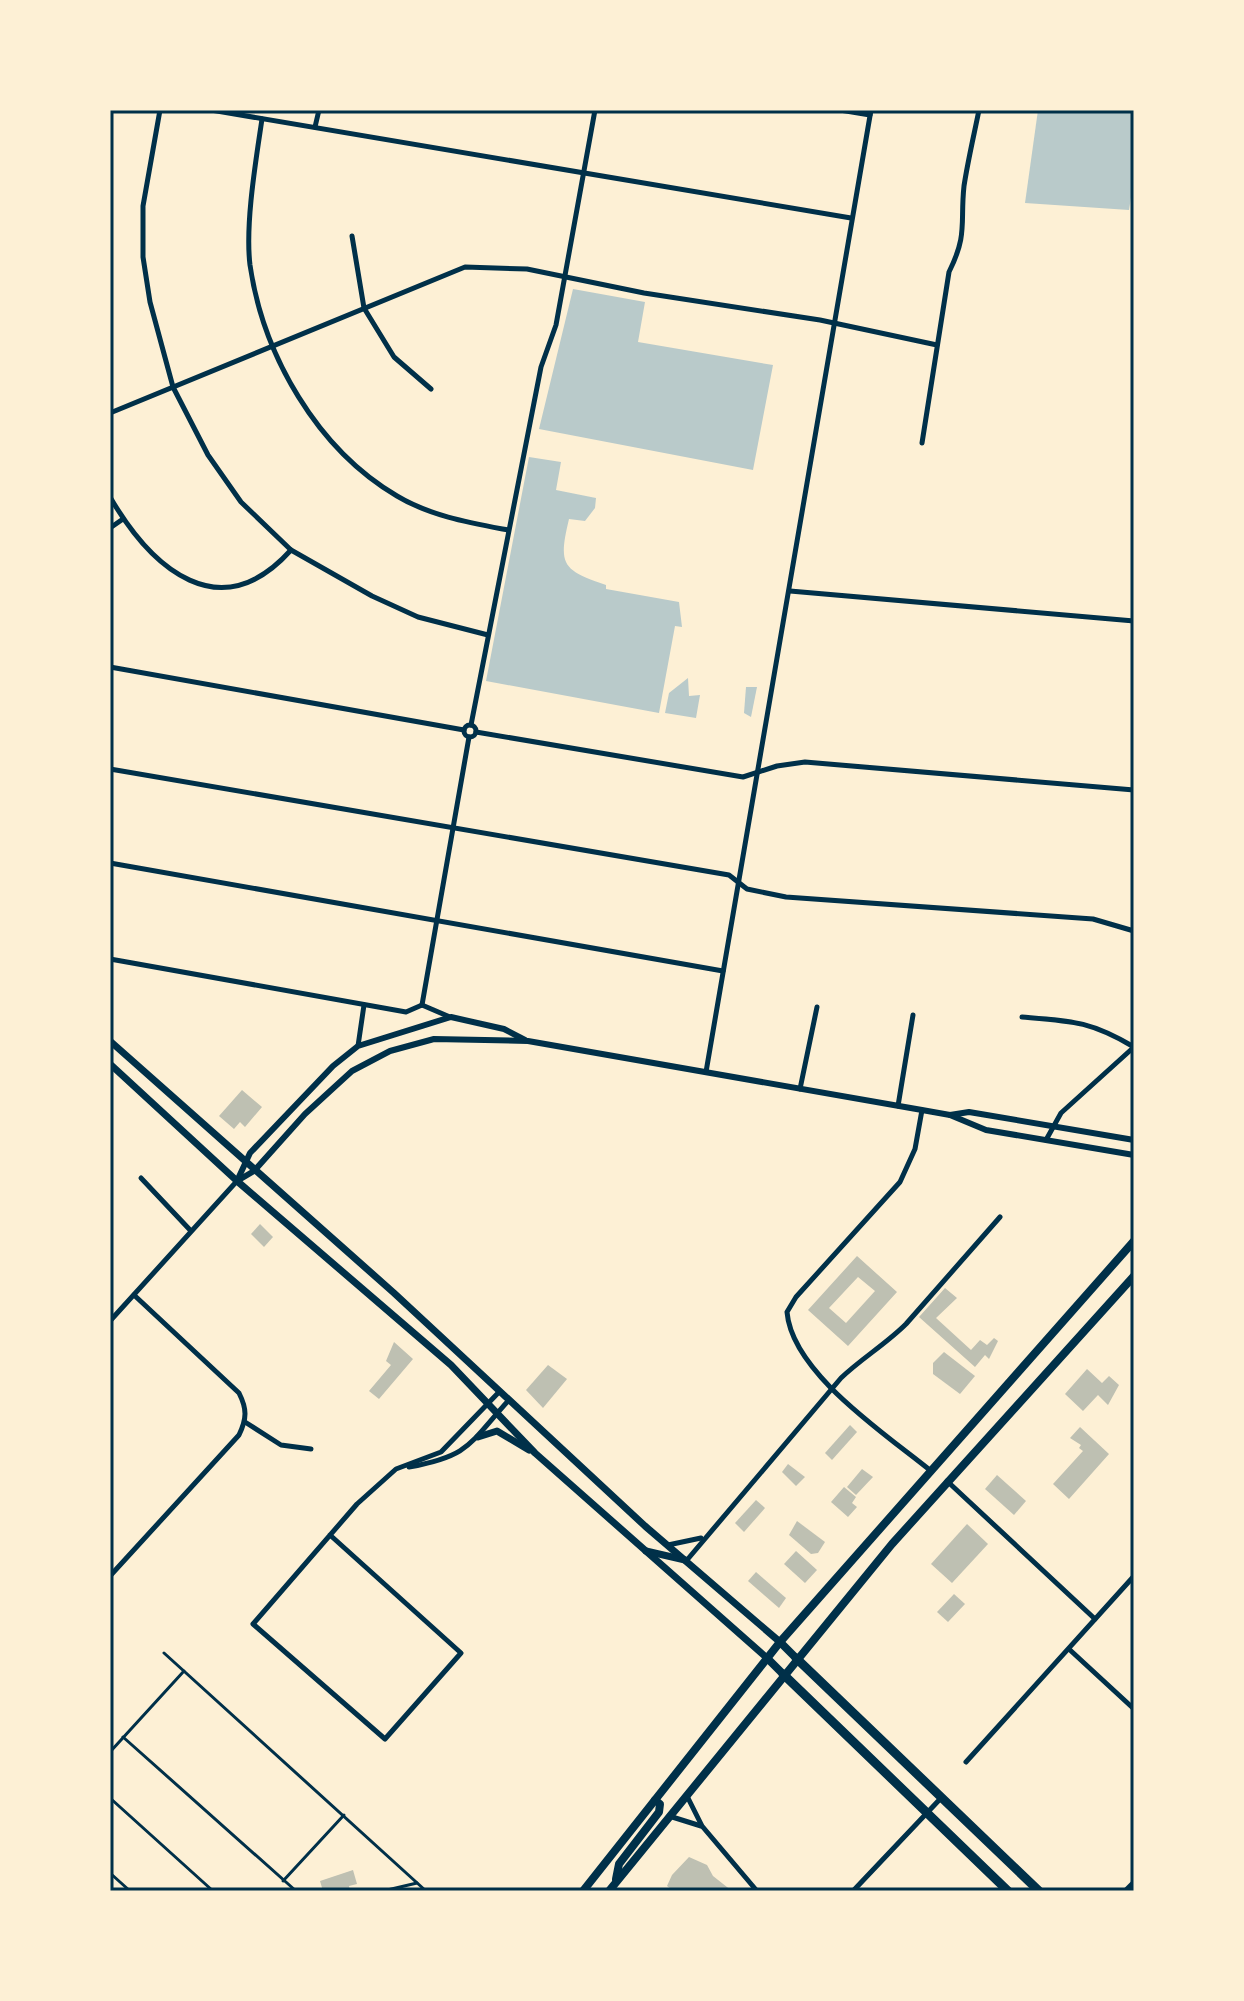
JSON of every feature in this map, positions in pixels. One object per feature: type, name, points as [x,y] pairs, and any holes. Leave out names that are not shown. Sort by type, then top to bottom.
[{"type":"highway","points":[[796,1658],[1039,1891]]},
{"type":"highway","points":[[783,1674],[925,1815],[1008,1891]]},
{"type":"main road","points":[[110,1041],[796,1658]]},
{"type":"main road","points":[[110,1064],[237,1181],[451,1365],[535,1453],[783,1674]]},
{"type":"main road","points":[[583,1891],[780,1642],[1134,1241]]},
{"type":"main road","points":[[612,1887],[796,1658],[947,1481],[1134,1276]]},
{"type":"main road","points":[[478,1437],[497,1431],[535,1453]]},
{"type":"main road","points":[[667,1545],[667,1572]]},
{"type":"main road","points":[[640,1549],[687,1560]]},
{"type":"main road","points":[[612,1887],[619,1864],[659,1812],[660,1804],[655,1800]]},
{"type":"main road","points":[[593,1878],[593,1891]]},
{"type":"street","points":[[160,110],[143,206],[143,257],[159,341],[173,387],[208,455],[241,502],[291,550],[372,596],[418,617],[488,635]]},
{"type":"street","points":[[211,110],[851,218]]},
{"type":"street","points":[[315,127],[319,110]]},
{"type":"street","points":[[464,730],[471,725],[541,367],[556,325],[595,110]]},
{"type":"street","points":[[706,1072],[870,113],[840,110]]},
{"type":"street","points":[[922,443],[949,272],[959,253],[965,223],[964,189],[979,110]]},
{"type":"street","points":[[262,119],[254,171],[250,264],[272,347],[308,413],[350,459],[397,497],[455,520],[508,530]]},
{"type":"street","points":[[352,236],[364,308],[394,357],[431,389]]},
{"type":"street","points":[[110,413],[465,267],[527,269],[937,345]]},
{"type":"street","points":[[110,497],[123,519],[161,565],[183,578],[206,585],[250,584],[277,566],[291,550]]},
{"type":"street","points":[[110,528],[123,519]]},
{"type":"street","points":[[790,591],[1134,621]]},
{"type":"street","points":[[110,667],[464,730],[469,737]]},
{"type":"street","points":[[471,725],[476,732],[743,777],[805,762],[1134,790]]},
{"type":"street","points":[[422,1005],[469,737],[476,732]]},
{"type":"street","points":[[110,769],[729,875],[747,889],[786,897],[1093,919],[1134,931]]},
{"type":"street","points":[[110,863],[723,971]]},
{"type":"street","points":[[110,959],[406,1012],[422,1005],[451,1017],[504,1029],[528,1041]]},
{"type":"street","points":[[358,1046],[363,1034],[364,1005]]},
{"type":"street","points":[[800,1089],[817,1007]]},
{"type":"street","points":[[898,1106],[913,1015]]},
{"type":"street","points":[[237,1181],[243,1161],[317,1081],[358,1046],[451,1017]]},
{"type":"street","points":[[1022,1017],[1080,1021],[1106,1029],[1134,1047],[1061,1113],[1046,1140]]},
{"type":"street","points":[[110,1321],[237,1181],[254,1171],[331,1088],[365,1062],[390,1051],[434,1039],[528,1041],[950,1115],[986,1130],[1133,1155]]},
{"type":"street","points":[[922,1110],[915,1149],[900,1182],[787,1312],[793,1334],[807,1360],[834,1389],[931,1471]]},
{"type":"street","points":[[950,1115],[969,1112],[1134,1140]]},
{"type":"street","points":[[141,1178],[191,1231]]},
{"type":"street","points":[[687,1560],[702,1538],[834,1389],[867,1353],[891,1339],[906,1324],[1000,1217]]},
{"type":"street","points":[[110,1576],[239,1435],[245,1422],[246,1408],[239,1393],[134,1295]]},
{"type":"street","points":[[330,1535],[461,1653],[385,1739],[253,1624],[330,1535],[357,1504],[396,1469],[441,1452],[500,1391]]},
{"type":"street","points":[[396,1469],[447,1460],[478,1437],[509,1399]]},
{"type":"street","points":[[245,1422],[281,1445],[311,1449]]},
{"type":"street","points":[[947,1481],[1095,1619]]},
{"type":"street","points":[[667,1545],[702,1538]]},
{"type":"street","points":[[966,1762],[1134,1576]]},
{"type":"street","points":[[1070,1650],[1134,1709]]},
{"type":"street","points":[[686,1793],[702,1826],[757,1891]]},
{"type":"street","points":[[853,1891],[942,1797]]},
{"type":"street","points":[[668,1815],[702,1826]]},
{"type":"street","points":[[1125,1891],[1134,1882]]},
{"type":"lane","points":[[164,1653],[426,1891]]},
{"type":"lane","points":[[110,1752],[184,1671]]},
{"type":"lane","points":[[123,1737],[296,1891]]},
{"type":"lane","points":[[110,1798],[213,1891]]},
{"type":"lane","points":[[283,1881],[344,1815]]},
{"type":"lane","points":[[110,1873],[130,1891]]},
{"type":"lane","points":[[383,1891],[417,1883]]},
{"type":"shaded area","points":[[1038,110],[1134,110],[1134,178],[1129,210],[1025,203]]},
{"type":"shaded area","points":[[573,289],[645,302],[638,342],[773,365],[753,470],[539,429]]},
{"type":"shaded area","points":[[529,457],[561,462],[556,490],[596,498],[595,508],[585,521],[569,519],[564,556],[572,570],[606,585],[606,589],[679,602],[682,627],[675,626],[659,713],[486,681]]},
{"type":"shaded area","points":[[688,678],[689,696],[700,695],[696,718],[665,713],[669,693]]},
{"type":"shaded area","points":[[746,687],[757,687],[751,717],[744,713]]},
{"type":"building","points":[[242,1090],[262,1107],[245,1127],[240,1122],[234,1129],[219,1116]]},
{"type":"building","points":[[260,1224],[273,1237],[264,1247],[251,1234]]},
{"type":"building","points":[[857,1256],[897,1292],[848,1346],[808,1310]],"holes":[[[858,1277],[875,1291],[846,1323],[829,1308]]]},
{"type":"building","points":[[945,1288],[957,1298],[936,1318],[971,1350],[980,1340],[987,1345],[994,1338],[998,1341],[989,1359],[985,1355],[975,1367],[919,1317]]},
{"type":"building","points":[[394,1342],[413,1359],[379,1399],[369,1391],[391,1365],[386,1361]]},
{"type":"building","points":[[944,1352],[975,1376],[960,1394],[933,1374],[933,1363]]},
{"type":"building","points":[[548,1365],[567,1379],[543,1408],[526,1390]]},
{"type":"building","points":[[1087,1369],[1102,1383],[1109,1376],[1119,1385],[1108,1405],[1098,1395],[1083,1411],[1065,1394]]},
{"type":"building","points":[[850,1425],[857,1432],[832,1460],[825,1453]]},
{"type":"building","points":[[1080,1427],[1109,1454],[1069,1499],[1053,1484],[1083,1451],[1079,1448],[1081,1445],[1070,1438]]},
{"type":"building","points":[[788,1464],[805,1477],[796,1486],[782,1472]]},
{"type":"building","points":[[862,1469],[873,1477],[856,1495],[847,1487]]},
{"type":"building","points":[[997,1475],[1026,1501],[1014,1515],[985,1489]]},
{"type":"building","points":[[844,1487],[856,1497],[852,1503],[857,1507],[848,1517],[831,1502]]},
{"type":"building","points":[[756,1500],[765,1508],[744,1532],[735,1523]]},
{"type":"building","points":[[797,1521],[825,1542],[818,1553],[811,1554],[789,1535]]},
{"type":"building","points":[[967,1524],[988,1544],[952,1583],[931,1564]]},
{"type":"building","points":[[796,1551],[817,1570],[805,1583],[784,1564]]},
{"type":"building","points":[[756,1572],[786,1598],[779,1608],[748,1581]]},
{"type":"building","points":[[954,1594],[965,1604],[948,1622],[937,1612]]},
{"type":"building","points":[[689,1857],[707,1865],[713,1876],[732,1891],[674,1891],[667,1886],[672,1875]]},
{"type":"building","points":[[353,1870],[357,1884],[349,1886],[350,1891],[323,1891],[320,1881]]}]
